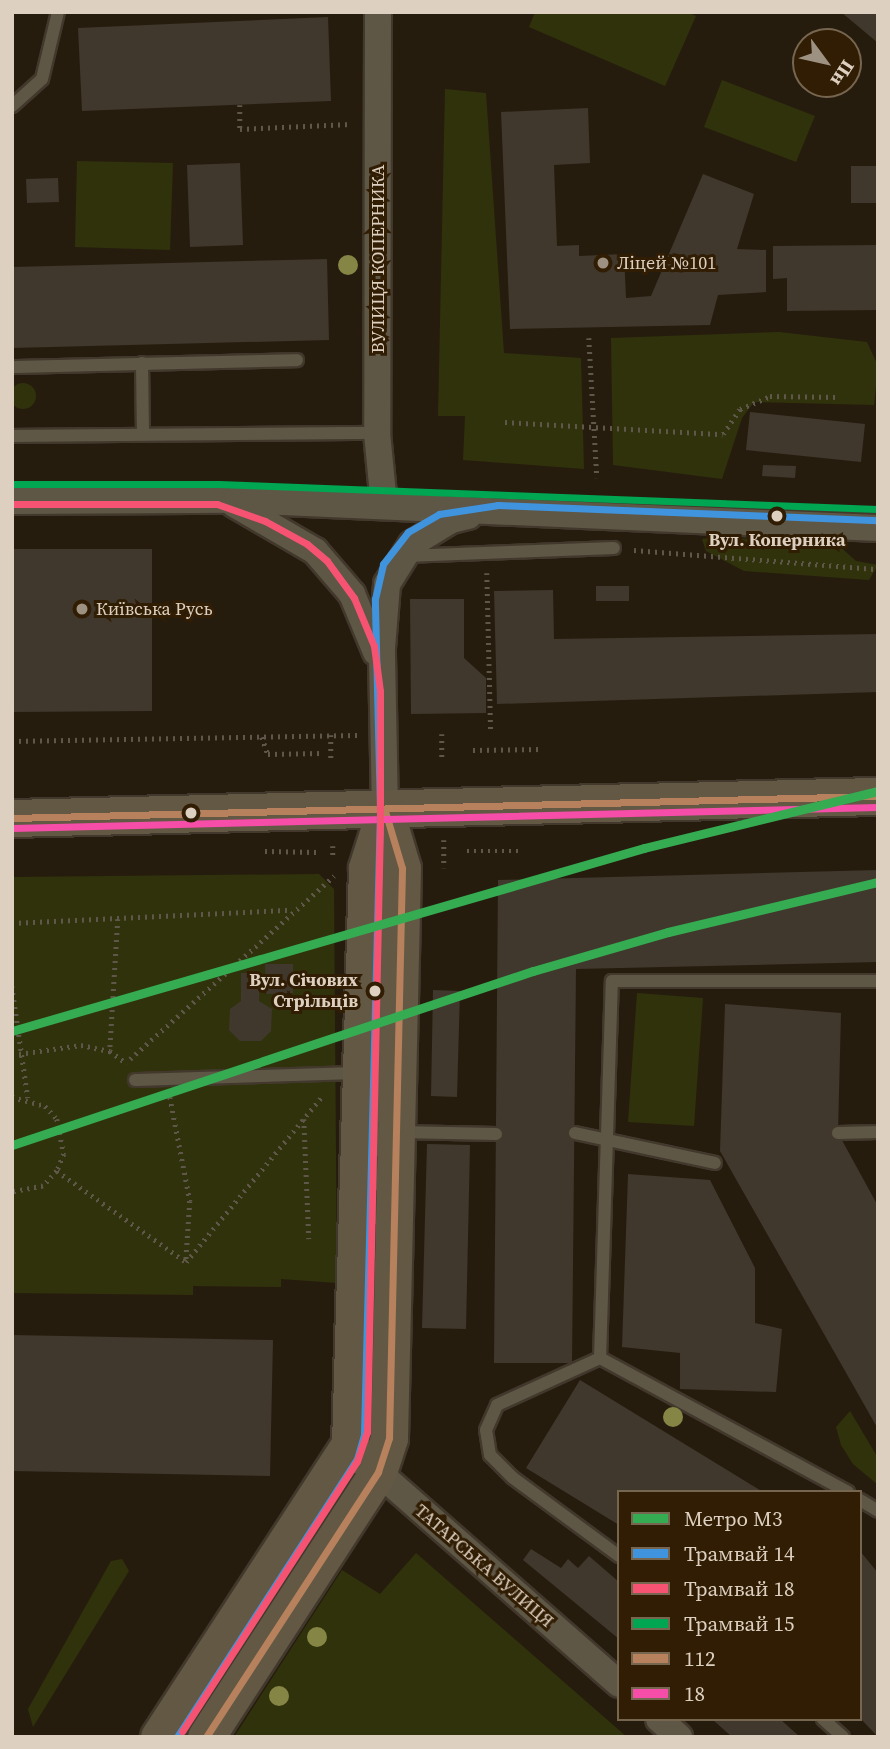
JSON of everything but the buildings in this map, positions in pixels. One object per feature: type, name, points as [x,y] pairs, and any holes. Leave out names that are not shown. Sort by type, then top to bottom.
[{"type":"main road","points":[[12,818],[386,811],[878,796]]},
{"type":"main road","points":[[159,1737],[346,1452],[353,1418],[360,1073],[368,868],[386,811]]},
{"type":"main road","points":[[206,1737],[378,1472],[390,1417],[402,868],[386,811]]},
{"type":"street","name":"ВУЛИЦЯ КОПЕРНИКА","points":[[378,12],[377,433],[384,505]]},
{"type":"street","points":[[219,500],[292,533],[334,571],[352,594],[369,628],[384,695]]},
{"type":"street","points":[[12,501],[219,500],[384,505],[878,528]]},
{"type":"street","points":[[386,811],[384,695],[387,584],[401,556],[427,532],[451,520],[495,511]]},
{"type":"street","name":"ТАТАРСЬКА ВУЛИЦЯ","points":[[346,1452],[378,1472],[617,1682]]},
{"type":"street","points":[[661,1721],[680,1737]]},
{"type":"lane","points":[[12,106],[34,91],[47,69],[58,12]]},
{"type":"lane","points":[[12,367],[298,360]]},
{"type":"lane","points":[[142,363],[143,435]]},
{"type":"lane","points":[[12,436],[377,433]]},
{"type":"lane","points":[[401,556],[614,548]]},
{"type":"lane","points":[[600,1359],[612,981],[878,981]]},
{"type":"lane","points":[[135,1080],[360,1073]]},
{"type":"lane","points":[[397,1132],[496,1134]]},
{"type":"lane","points":[[838,1133],[878,1132]]},
{"type":"lane","points":[[575,1133],[715,1163]]},
{"type":"lane","points":[[600,1359],[844,1490]]},
{"type":"lane","points":[[600,1359],[497,1405],[486,1430],[490,1455],[512,1477],[617,1555]]},
{"type":"lane","points":[[862,1501],[878,1511]]},
{"type":"lane","points":[[825,1721],[843,1737]]},
{"type":"path","points":[[240,105],[240,129],[362,123]]},
{"type":"path","points":[[590,338],[597,478]]},
{"type":"path","points":[[505,422],[723,434],[740,409],[771,396],[838,397]]},
{"type":"path","points":[[614,548],[878,569]]},
{"type":"path","points":[[487,551],[491,733]]},
{"type":"path","points":[[442,734],[443,759]]},
{"type":"path","points":[[12,741],[367,735]]},
{"type":"path","points":[[331,736],[331,760]]},
{"type":"path","points":[[262,737],[268,754],[322,753]]},
{"type":"path","points":[[473,750],[542,748]]},
{"type":"path","points":[[444,840],[444,868]]},
{"type":"path","points":[[265,851],[316,852]]},
{"type":"path","points":[[467,851],[519,851]]},
{"type":"path","points":[[126,1063],[326,881]]},
{"type":"path","points":[[12,923],[292,910]]},
{"type":"path","points":[[110,1051],[118,919]]},
{"type":"path","points":[[12,986],[29,1098]]},
{"type":"path","points":[[12,1055],[81,1045],[110,1051],[126,1063],[135,1080]]},
{"type":"path","points":[[167,1079],[190,1201],[186,1262]]},
{"type":"path","points":[[186,1262],[323,1096]]},
{"type":"path","points":[[12,1097],[29,1098],[57,1119],[64,1136],[64,1154],[57,1171],[43,1186],[12,1192]]},
{"type":"path","points":[[304,1119],[309,1239]]},
{"type":"path","points":[[57,1171],[186,1262]]},
{"type":"green space","points":[[535,12],[687,12],[696,16],[665,86],[529,27]]},
{"type":"green space","points":[[722,80],[815,116],[796,162],[704,127]]},
{"type":"green space","points":[[445,89],[486,93],[504,353],[581,358],[584,469],[463,460],[465,416],[438,416]]},
{"type":"green space","points":[[77,161],[173,163],[170,250],[75,247]]},
{"type":"green space","points":[[779,332],[867,342],[878,366],[874,405],[754,402],[742,418],[722,479],[613,465],[611,338]]},
{"type":"green space","points":[[23,383],[32,387],[36,396],[32,405],[23,409],[14,405],[10,396],[14,387]]},
{"type":"green space","points":[[718,537],[837,544],[856,561],[878,565],[869,580],[744,571],[706,551],[702,539]]},
{"type":"green space","points":[[319,874],[334,889],[337,1283],[281,1279],[281,1287],[193,1286],[193,1295],[12,1293],[12,877]]},
{"type":"green space","points":[[637,993],[703,998],[694,1126],[628,1122]]},
{"type":"green space","points":[[850,1411],[878,1458],[878,1485],[853,1464],[841,1445],[836,1427]]},
{"type":"green space","points":[[416,1553],[627,1737],[234,1737],[342,1570],[380,1594]]},
{"type":"green space","points":[[122,1559],[129,1571],[33,1727],[28,1709],[111,1561]]},
{"type":"metro line","name":"M3","points":[[12,1031],[644,848],[878,791]]},
{"type":"metro line","name":"M3","points":[[12,1145],[533,971],[668,932],[878,882]]},
{"type":"tram line","name":"15","points":[[12,484],[219,484],[878,509]]},
{"type":"tram line","name":"18","points":[[12,504],[217,504],[265,521],[307,544],[327,561],[354,598],[374,646],[380,691],[380,824],[367,1432],[357,1461],[182,1731]]},
{"type":"tram line","name":"14","points":[[177,1737],[357,1459],[364,1434],[380,811],[375,599],[383,564],[408,532],[439,514],[498,505],[878,520]]},
{"type":"transit line","name":"112","points":[[12,818],[878,796]]},
{"type":"transit line","name":"18","points":[[12,828],[878,807]]},
{"type":"transit line","name":"112","points":[[206,1737],[378,1472],[389,1438],[402,868],[385,811]]},
{"type":"place","name":"Ліцей №101","points":[[603,263]]},
{"type":"place","name":"Вул. Коперника","points":[[777,516]]},
{"type":"place","name":"Київська Русь","points":[[82,609]]},
{"type":"place","name":"Вул. Січових Стрільців","points":[[375,991]]}]
